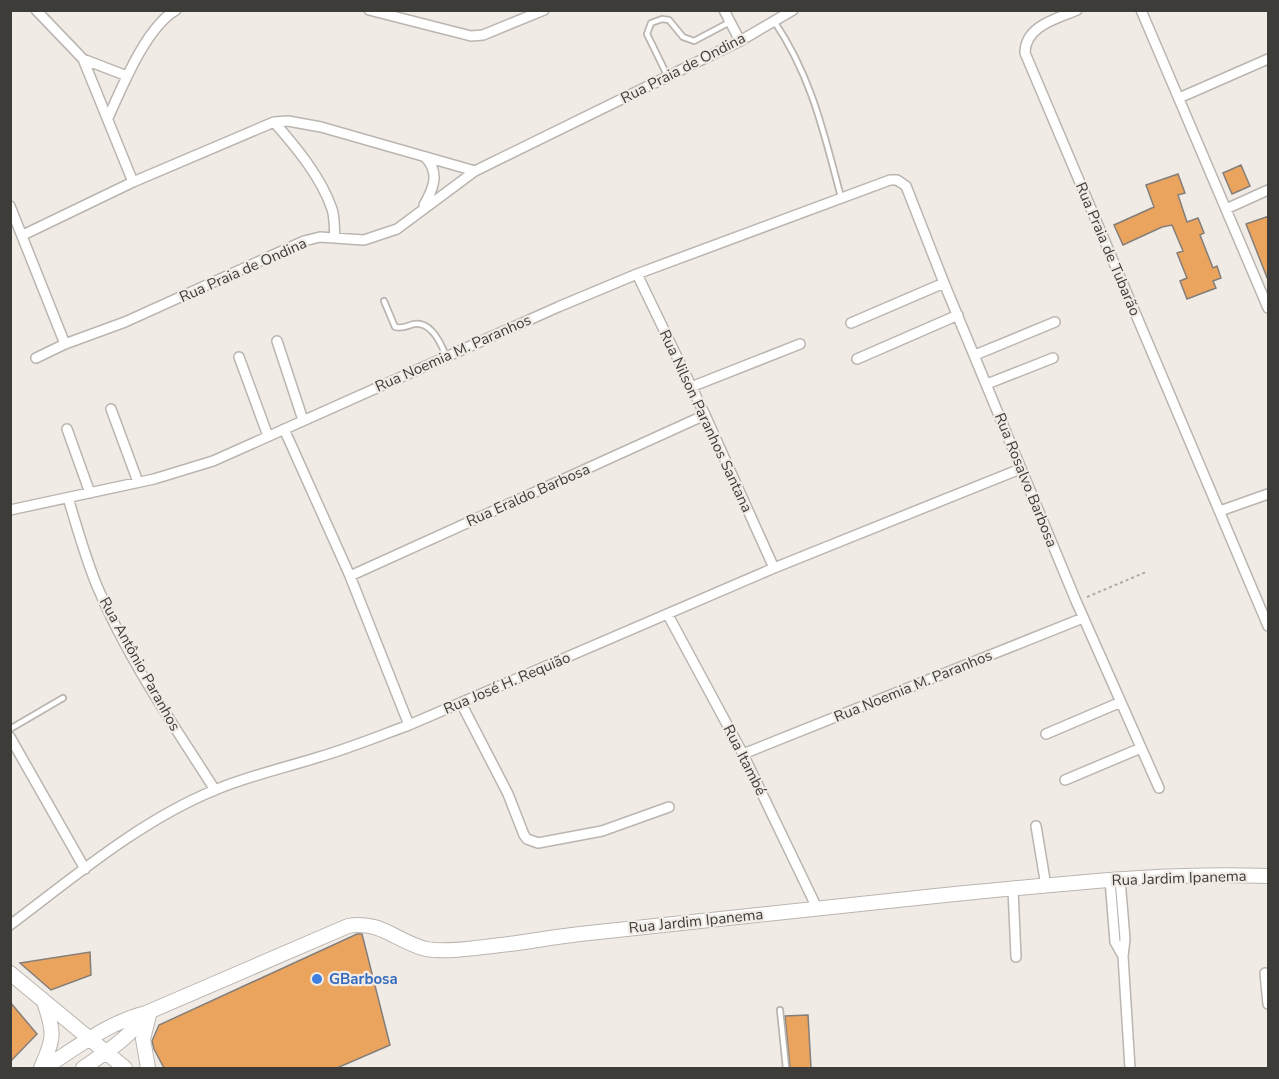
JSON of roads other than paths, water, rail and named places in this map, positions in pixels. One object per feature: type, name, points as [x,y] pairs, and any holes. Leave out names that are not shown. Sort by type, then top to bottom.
[{"type":"street","points":[[36,10],[83,59],[133,182]]},
{"type":"street","points":[[108,118],[127,76],[153,32],[176,10]]},
{"type":"street","points":[[369,10],[471,36],[483,35],[544,10]]},
{"type":"street","points":[[724,10],[740,41]]},
{"type":"street","name":"Rua Praia de Ondina","points":[[36,358],[65,344],[125,322],[304,241],[320,237],[364,240],[397,229],[475,171],[740,41],[793,10]]},
{"type":"street","name":"Rua Praia de Tubarão","points":[[1077,10],[1044,24],[1028,36],[1025,53],[1269,626]]},
{"type":"street","points":[[1141,10],[1269,308]]},
{"type":"street","points":[[83,59],[127,76]]},
{"type":"street","points":[[1179,98],[1269,59]]},
{"type":"street","points":[[23,234],[133,182],[274,122],[288,121],[321,127],[475,171]]},
{"type":"street","points":[[274,122],[296,146],[326,195],[333,212],[335,238]]},
{"type":"street","points":[[423,208],[435,180],[431,163],[425,156]]},
{"type":"street","name":"Rua Noemia M. Paranhos","points":[[10,510],[138,482],[213,461],[558,306],[637,274],[890,180]]},
{"type":"street","name":"Rua Rosalvo Barbosa","points":[[890,180],[897,180],[906,186],[1020,469],[1159,788]]},
{"type":"street","points":[[1226,209],[1269,190]]},
{"type":"street","points":[[10,206],[65,344]]},
{"type":"street","name":"Rua Nilson Paranhos Santana","points":[[637,274],[692,387],[774,568]]},
{"type":"street","points":[[851,323],[944,283]]},
{"type":"street","points":[[857,359],[958,315]]},
{"type":"street","points":[[975,355],[1055,322]]},
{"type":"street","points":[[277,342],[303,420]]},
{"type":"street","points":[[692,387],[800,344]]},
{"type":"street","points":[[239,357],[268,436]]},
{"type":"street","points":[[987,384],[1053,358]]},
{"type":"street","points":[[111,409],[138,482]]},
{"type":"street","name":"Rua Eraldo Barbosa","points":[[350,576],[705,415]]},
{"type":"street","points":[[67,429],[90,493]]},
{"type":"street","points":[[284,429],[350,576],[409,725]]},
{"type":"street","name":"Rua José H. Requião","points":[[10,926],[85,869],[171,811],[215,790],[351,747],[409,725],[774,568],[1020,469]]},
{"type":"street","points":[[1220,511],[1269,495]]},
{"type":"street","name":"Rua Antônio Paranhos","points":[[68,498],[84,553],[113,621],[215,790]]},
{"type":"street","name":"Rua Itambé","points":[[668,615],[743,754],[817,908]]},
{"type":"street","name":"Rua Noemia M. Paranhos","points":[[743,754],[1083,618]]},
{"type":"street","points":[[1046,734],[1121,702]]},
{"type":"street","points":[[461,703],[508,794],[527,839],[538,843],[602,831],[669,807]]},
{"type":"street","points":[[10,737],[85,869]]},
{"type":"street","points":[[1065,780],[1142,748]]},
{"type":"street","points":[[1036,826],[1046,886]]},
{"type":"street","name":"Rua Jardim Ipanema","points":[[43,1068],[120,1022],[348,926],[361,923],[375,926],[413,945],[438,950],[500,945],[817,908],[1046,886],[1180,875],[1268,877]]},
{"type":"street","points":[[1115,880],[1115,942],[1123,956],[1130,1068]]},
{"type":"street","points":[[1013,889],[1016,957]]},
{"type":"street","points":[[10,973],[125,1068]]},
{"type":"street","points":[[1265,973],[1269,1004]]},
{"type":"street","points":[[43,1068],[52,1034],[52,1023],[44,1000]]},
{"type":"street","points":[[148,1011],[143,1039],[148,1068]]},
{"type":"street","name":"Rua Jardim Ipanema","points":[[83,1068],[135,1028],[148,1011]]},
{"type":"lane","points":[[668,77],[647,34],[651,23],[662,19],[669,20],[683,37],[694,41],[730,22]]},
{"type":"lane","points":[[774,21],[805,76],[820,120],[841,198]]},
{"type":"lane","points":[[384,300],[394,327],[399,328],[418,323],[424,326],[431,330],[441,342],[446,356]]},
{"type":"lane","points":[[10,729],[63,698]]},
{"type":"lane","points":[[780,1010],[786,1068]]},
{"type":"place","name":"GBarbosa","points":[[317,979]]}]
